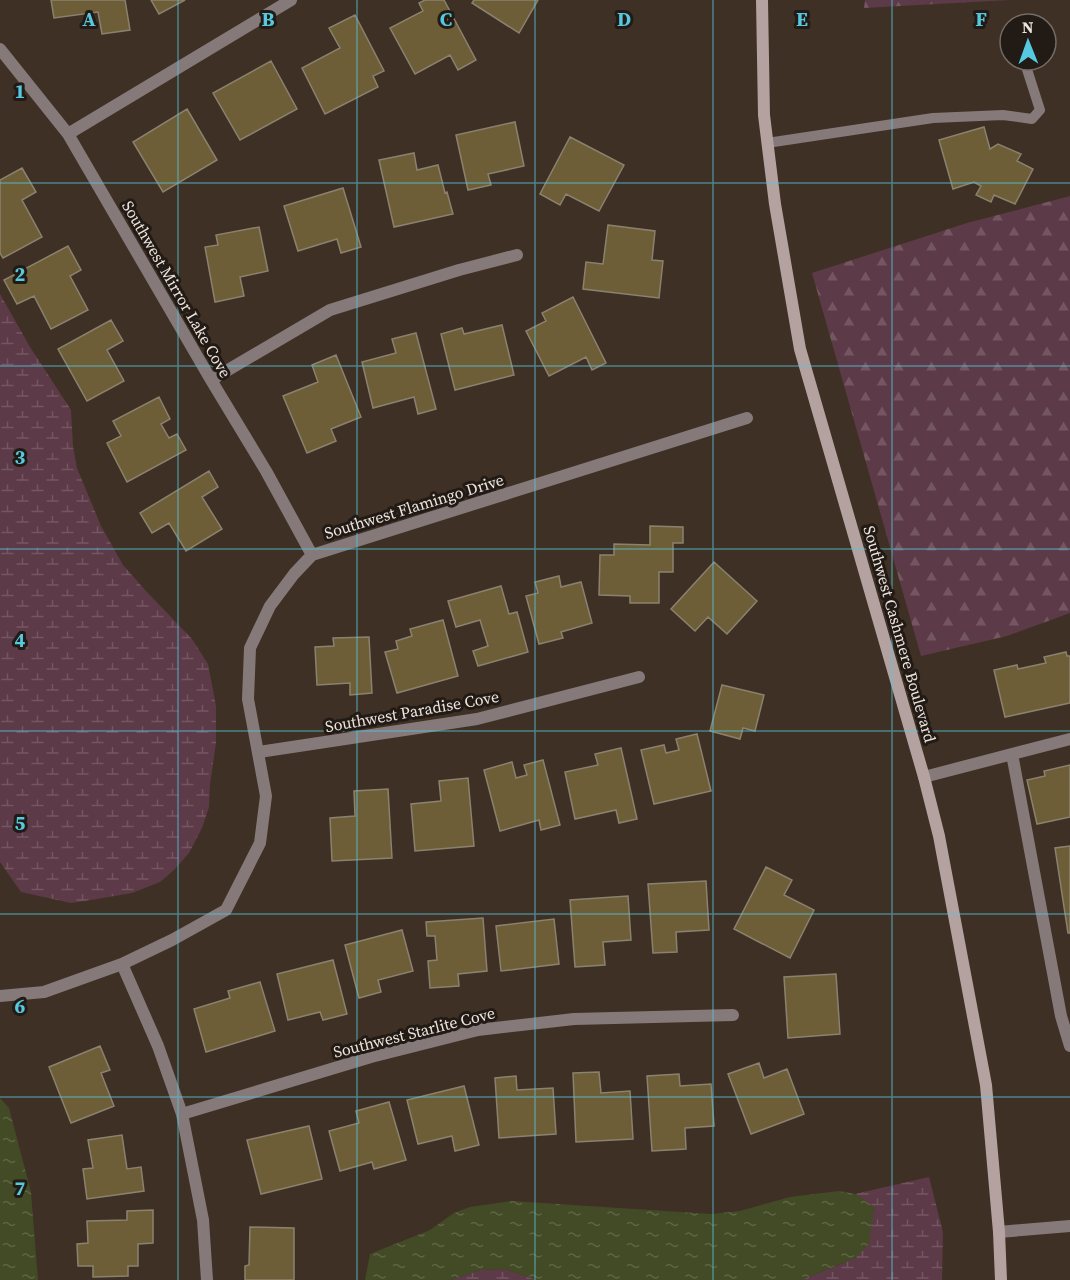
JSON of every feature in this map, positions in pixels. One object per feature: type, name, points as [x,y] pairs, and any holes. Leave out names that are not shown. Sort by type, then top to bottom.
[{"type":"street","points":[[68,134],[291,0]]},
{"type":"street","name":"Southwest Cashmere Boulevard","points":[[762,0],[764,115],[767,143],[800,349],[939,836],[986,1086],[1001,1280]]},
{"type":"street","name":"Southwest Mirror Lake Cove","points":[[0,49],[68,134],[266,471],[312,555]]},
{"type":"street","points":[[211,380],[330,310],[459,270],[517,255]]},
{"type":"street","name":"Southwest Flamingo Drive","points":[[0,996],[44,992],[122,964],[226,910],[260,843],[266,796],[248,699],[250,648],[270,606],[294,574],[312,555],[747,418]]},
{"type":"street","name":"Southwest Paradise Cove","points":[[259,752],[477,719],[639,678]]},
{"type":"street","points":[[924,777],[1070,739]]},
{"type":"street","points":[[1012,754],[1060,1016],[1070,1046]]},
{"type":"street","points":[[122,964],[158,1046],[182,1114],[203,1220],[207,1280]]},
{"type":"street","name":"Southwest Starlite Cove","points":[[182,1114],[371,1056],[478,1030],[574,1019],[733,1015]]},
{"type":"street","points":[[999,1232],[1070,1226]]},
{"type":"lane","points":[[767,143],[933,118],[1003,115],[1032,118],[1040,111],[1028,72]]},
{"type":"green space","points":[[865,0],[1009,0],[864,8]]},
{"type":"green space","points":[[1070,196],[1070,613],[1007,636],[921,656],[812,273],[967,223]]},
{"type":"green space","points":[[0,294],[30,347],[71,410],[77,468],[101,526],[123,565],[192,639],[208,664],[216,706],[216,743],[209,807],[202,828],[189,853],[174,870],[160,882],[132,893],[71,903],[21,892],[0,862]]},
{"type":"green space","points":[[929,1177],[943,1232],[942,1280],[801,1280],[855,1258],[868,1244],[874,1207],[855,1194]]},
{"type":"green space","points":[[505,1269],[537,1280],[451,1280],[480,1270]]},
{"type":"water","points":[[0,1098],[9,1108],[31,1192],[38,1280],[0,1280]]},
{"type":"water","points":[[839,1191],[855,1194],[874,1207],[869,1244],[855,1258],[801,1280],[537,1280],[505,1269],[480,1270],[451,1280],[365,1280],[370,1254],[430,1230],[454,1213],[470,1207],[511,1201],[711,1214],[740,1211],[790,1197]]},
{"type":"building","points":[[51,0],[125,0],[130,30],[102,34],[98,12],[54,18]]},
{"type":"building","points":[[151,0],[185,0],[159,14]]},
{"type":"building","points":[[425,0],[444,0],[476,60],[458,70],[450,55],[415,74],[390,28],[423,11],[419,3]]},
{"type":"building","points":[[474,0],[538,0],[519,33],[472,3]]},
{"type":"building","points":[[355,15],[384,71],[373,76],[378,87],[325,114],[302,68],[340,48],[329,28]]},
{"type":"building","points":[[271,61],[297,109],[240,140],[213,93]]},
{"type":"building","points":[[187,109],[217,160],[163,192],[133,142]]},
{"type":"building","points":[[515,122],[524,166],[488,174],[491,185],[468,190],[456,135]]},
{"type":"building","points":[[984,127],[990,149],[998,144],[1021,154],[1017,161],[1033,169],[1015,204],[994,195],[991,202],[976,195],[981,186],[974,182],[953,189],[939,140]]},
{"type":"building","points":[[570,137],[624,165],[599,211],[566,194],[560,205],[540,194]]},
{"type":"building","points":[[414,153],[417,170],[438,165],[453,214],[394,227],[379,160]]},
{"type":"building","points":[[22,168],[36,192],[22,200],[42,237],[3,258],[0,253],[0,180]]},
{"type":"building","points":[[343,188],[361,247],[341,253],[337,239],[298,251],[284,206]]},
{"type":"building","points":[[608,225],[655,231],[652,260],[663,261],[659,298],[583,289],[586,262],[603,264]]},
{"type":"building","points":[[259,227],[268,271],[240,277],[244,296],[215,302],[205,247],[218,245],[216,235]]},
{"type":"building","points":[[68,246],[81,270],[70,276],[88,310],[51,329],[34,296],[17,304],[4,280]]},
{"type":"building","points":[[573,297],[606,363],[592,370],[586,357],[549,376],[526,331],[546,321],[542,313]]},
{"type":"building","points":[[111,320],[123,341],[107,350],[124,381],[87,401],[58,349]]},
{"type":"building","points":[[502,325],[514,375],[455,390],[441,334],[462,328],[464,334]]},
{"type":"building","points":[[416,333],[436,409],[418,414],[414,397],[373,408],[362,362],[396,353],[392,339]]},
{"type":"building","points":[[336,355],[361,417],[331,429],[336,441],[307,453],[283,396],[318,382],[312,365]]},
{"type":"building","points":[[159,397],[170,419],[161,424],[169,438],[177,434],[186,450],[127,482],[107,443],[121,436],[113,421]]},
{"type":"building","points":[[209,471],[218,487],[202,497],[222,529],[186,551],[169,523],[152,533],[140,513]]},
{"type":"building","points":[[650,526],[683,527],[683,543],[673,543],[673,572],[659,572],[659,603],[630,603],[630,596],[599,595],[600,555],[614,555],[614,544],[650,545]]},
{"type":"building","points":[[714,562],[757,601],[727,634],[708,617],[695,631],[671,609]]},
{"type":"building","points":[[559,576],[561,587],[581,582],[592,623],[561,632],[563,638],[539,644],[526,596],[538,593],[535,582]]},
{"type":"building","points":[[501,586],[509,614],[517,612],[528,652],[478,666],[473,651],[488,646],[480,620],[456,627],[448,601]]},
{"type":"building","points":[[443,620],[458,676],[397,693],[385,652],[398,649],[396,641],[412,636],[410,629]]},
{"type":"building","points":[[369,637],[372,693],[350,695],[350,683],[317,685],[315,647],[334,646],[333,638]]},
{"type":"building","points":[[1066,652],[1067,656],[1070,656],[1070,703],[1005,717],[994,670],[1017,665],[1018,669],[1046,663],[1044,657]]},
{"type":"building","points":[[722,685],[764,695],[755,731],[743,728],[740,739],[710,731]]},
{"type":"building","points":[[697,734],[711,791],[654,804],[641,750],[664,745],[666,753],[679,750],[676,739]]},
{"type":"building","points":[[621,748],[637,819],[619,823],[616,810],[575,819],[565,772],[598,765],[595,754]]},
{"type":"building","points":[[543,760],[560,825],[541,830],[539,820],[500,831],[484,770],[512,762],[516,778],[527,775],[524,765]]},
{"type":"building","points":[[1070,765],[1070,817],[1037,824],[1027,780],[1045,776],[1044,771]]},
{"type":"building","points":[[468,778],[474,846],[415,851],[411,804],[441,801],[439,781]]},
{"type":"building","points":[[388,789],[392,858],[332,861],[330,818],[355,816],[354,791]]},
{"type":"building","points":[[1070,846],[1070,933],[1068,933],[1055,848]]},
{"type":"building","points":[[766,867],[792,880],[784,895],[814,910],[790,958],[734,929]]},
{"type":"building","points":[[706,881],[709,930],[676,932],[677,952],[653,953],[648,884]]},
{"type":"building","points":[[628,896],[631,940],[603,942],[605,965],[575,967],[570,900]]},
{"type":"building","points":[[483,918],[487,971],[458,974],[459,986],[430,988],[428,961],[437,960],[435,936],[427,936],[426,922]]},
{"type":"building","points":[[554,919],[559,964],[501,971],[496,926]]},
{"type":"building","points":[[402,930],[413,971],[378,980],[381,992],[359,998],[345,945]]},
{"type":"building","points":[[333,960],[347,1014],[323,1020],[320,1012],[288,1020],[277,974]]},
{"type":"building","points":[[836,974],[840,1034],[788,1038],[784,977]]},
{"type":"building","points":[[260,982],[275,1031],[206,1052],[194,1009],[230,998],[228,991]]},
{"type":"building","points":[[100,1046],[110,1070],[101,1073],[114,1106],[71,1123],[49,1067]]},
{"type":"building","points":[[759,1063],[764,1078],[787,1069],[804,1114],[751,1134],[728,1074]]},
{"type":"building","points":[[599,1072],[601,1093],[630,1091],[633,1139],[576,1142],[573,1073]]},
{"type":"building","points":[[679,1074],[680,1086],[711,1084],[714,1126],[685,1128],[686,1149],[652,1151],[647,1076]]},
{"type":"building","points":[[516,1076],[517,1090],[553,1088],[556,1134],[499,1138],[495,1078]]},
{"type":"building","points":[[464,1086],[479,1145],[455,1151],[452,1136],[418,1144],[407,1100]]},
{"type":"building","points":[[389,1102],[406,1160],[374,1169],[372,1162],[340,1171],[329,1131],[359,1123],[356,1111]]},
{"type":"building","points":[[309,1126],[322,1179],[261,1194],[247,1140]]},
{"type":"building","points":[[122,1135],[127,1169],[141,1167],[144,1191],[87,1199],[83,1169],[93,1168],[88,1140]]},
{"type":"building","points":[[153,1210],[153,1243],[138,1244],[138,1266],[128,1266],[128,1276],[93,1277],[93,1266],[78,1266],[77,1244],[88,1243],[87,1221],[127,1220],[127,1211]]},
{"type":"building","points":[[250,1227],[294,1228],[294,1280],[245,1280],[245,1266],[249,1265]]}]
